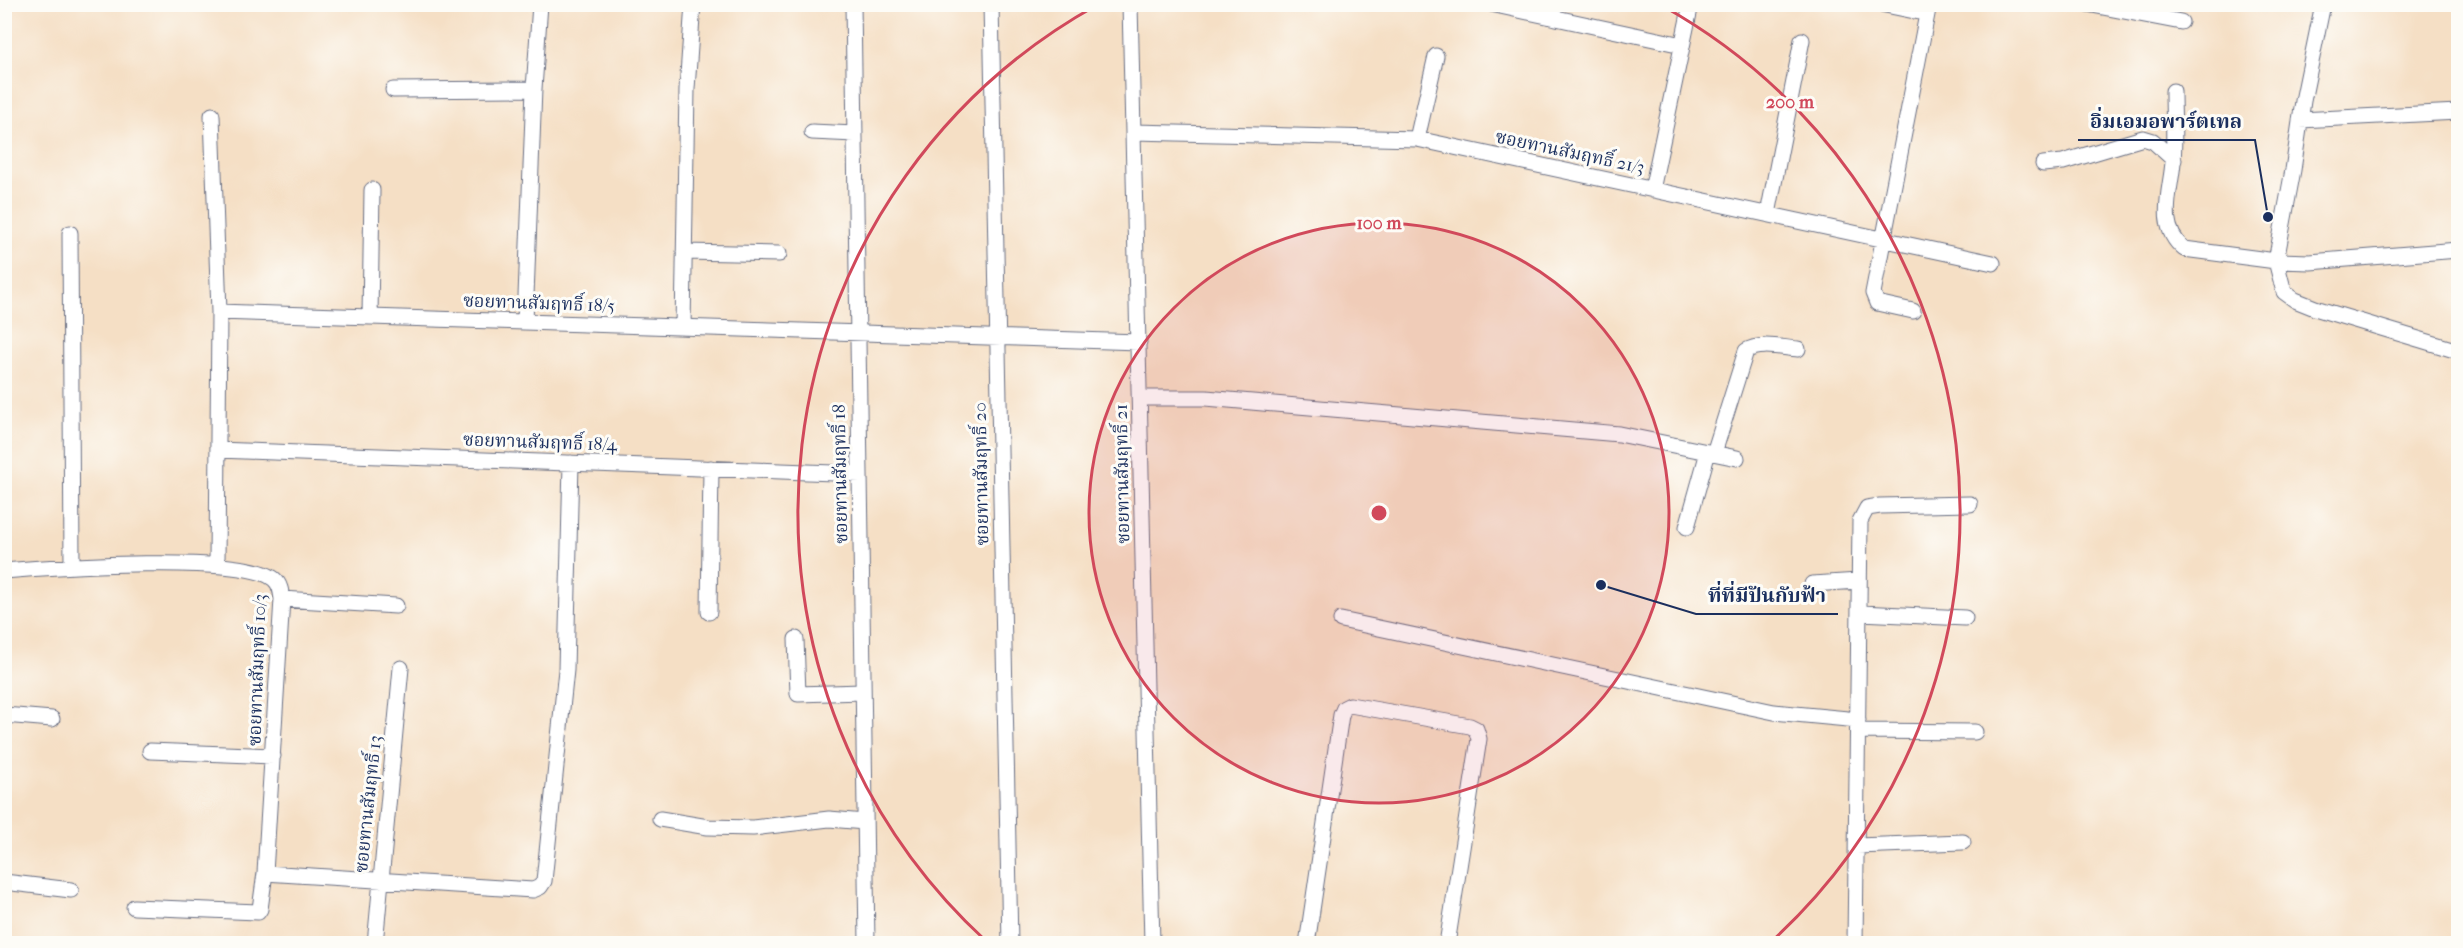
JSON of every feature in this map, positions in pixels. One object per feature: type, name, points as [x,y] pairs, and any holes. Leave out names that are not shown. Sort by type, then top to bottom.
[{"type":"street","points":[[525,322],[534,89],[540,4]]},
{"type":"street","points":[[683,327],[687,89],[693,4]]},
{"type":"street","name":"ซอยทานสัมฤทธิ์ 18","points":[[853,4],[867,944]]},
{"type":"street","name":"ซอยทานสัมฤทธิ์ 20","points":[[991,4],[1010,944]]},
{"type":"street","name":"ซอยทานสัมฤทธิ์ 21","points":[[1130,4],[1152,944]]},
{"type":"street","points":[[1491,4],[1682,45]]},
{"type":"street","points":[[1652,190],[1690,4]]},
{"type":"street","points":[[2086,4],[2181,22]]},
{"type":"street","points":[[2323,4],[2276,261],[2284,292],[2295,300],[2458,351]]},
{"type":"street","points":[[1913,311],[1877,303],[1873,293],[1928,11]]},
{"type":"street","points":[[1768,214],[1802,40]]},
{"type":"street","points":[[1417,139],[1436,56]]},
{"type":"street","points":[[393,90],[534,89]]},
{"type":"street","points":[[2173,92],[2174,160],[2166,201],[2175,242],[2184,249],[2276,261],[2310,262],[2458,250]]},
{"type":"street","points":[[2300,120],[2458,112]]},
{"type":"street","points":[[212,115],[219,312],[217,564]]},
{"type":"street","points":[[812,132],[855,134]]},
{"type":"street","name":"ซอยทานสัมฤทธิ์ 21/3","points":[[1134,132],[1417,139],[1993,263]]},
{"type":"street","points":[[2043,164],[2063,162],[2143,138],[2153,141],[2174,160]]},
{"type":"street","points":[[370,317],[372,190]]},
{"type":"street","points":[[70,233],[72,565]]},
{"type":"street","points":[[684,252],[779,254]]},
{"type":"street","name":"ซอยทานสัมฤทธิ์ 18/5","points":[[219,312],[1138,342]]},
{"type":"street","points":[[1687,527],[1746,351],[1761,347],[1798,349]]},
{"type":"street","points":[[1140,398],[1206,398],[1619,434],[1737,458]]},
{"type":"street","name":"ซอยทานสัมฤทธิ์ 18/4","points":[[218,450],[860,474]]},
{"type":"street","points":[[266,873],[533,890],[540,887],[544,881],[566,670],[571,463]]},
{"type":"street","points":[[709,612],[711,468]]},
{"type":"street","points":[[1855,944],[1861,613],[1860,521],[1867,508],[1970,504]]},
{"type":"street","name":"ซอยทานสัมฤทธิ์ 10/3","points":[[4,571],[72,565],[217,564],[265,573],[280,587],[282,599],[266,873],[258,912],[134,907]]},
{"type":"street","points":[[1812,585],[1859,581]]},
{"type":"street","points":[[282,599],[396,606]]},
{"type":"street","points":[[1861,613],[1965,618]]},
{"type":"street","points":[[1341,620],[1774,712],[1858,726],[1975,732]]},
{"type":"street","points":[[796,639],[798,694],[862,692]]},
{"type":"street","name":"ซอยทานสัมฤทธิ์ 13","points":[[375,944],[401,668]]},
{"type":"street","points":[[1307,944],[1341,715],[1344,708],[1350,705],[1470,726],[1476,729],[1479,739],[1446,944]]},
{"type":"street","points":[[4,715],[52,719]]},
{"type":"street","points":[[150,751],[273,756]]},
{"type":"street","points":[[660,819],[708,827],[753,828],[829,819],[865,822]]},
{"type":"street","points":[[1857,846],[1964,842]]},
{"type":"street","points":[[4,882],[70,890]]},
{"type":"lane","points":[[1874,6],[1928,11]]},
{"type":"place","name":"อิ่มเอมอพาร์ตเทล","points":[[2268,217]]},
{"type":"place","name":"ที่ที่มีปันกับฟ้า","points":[[1601,585]]}]
